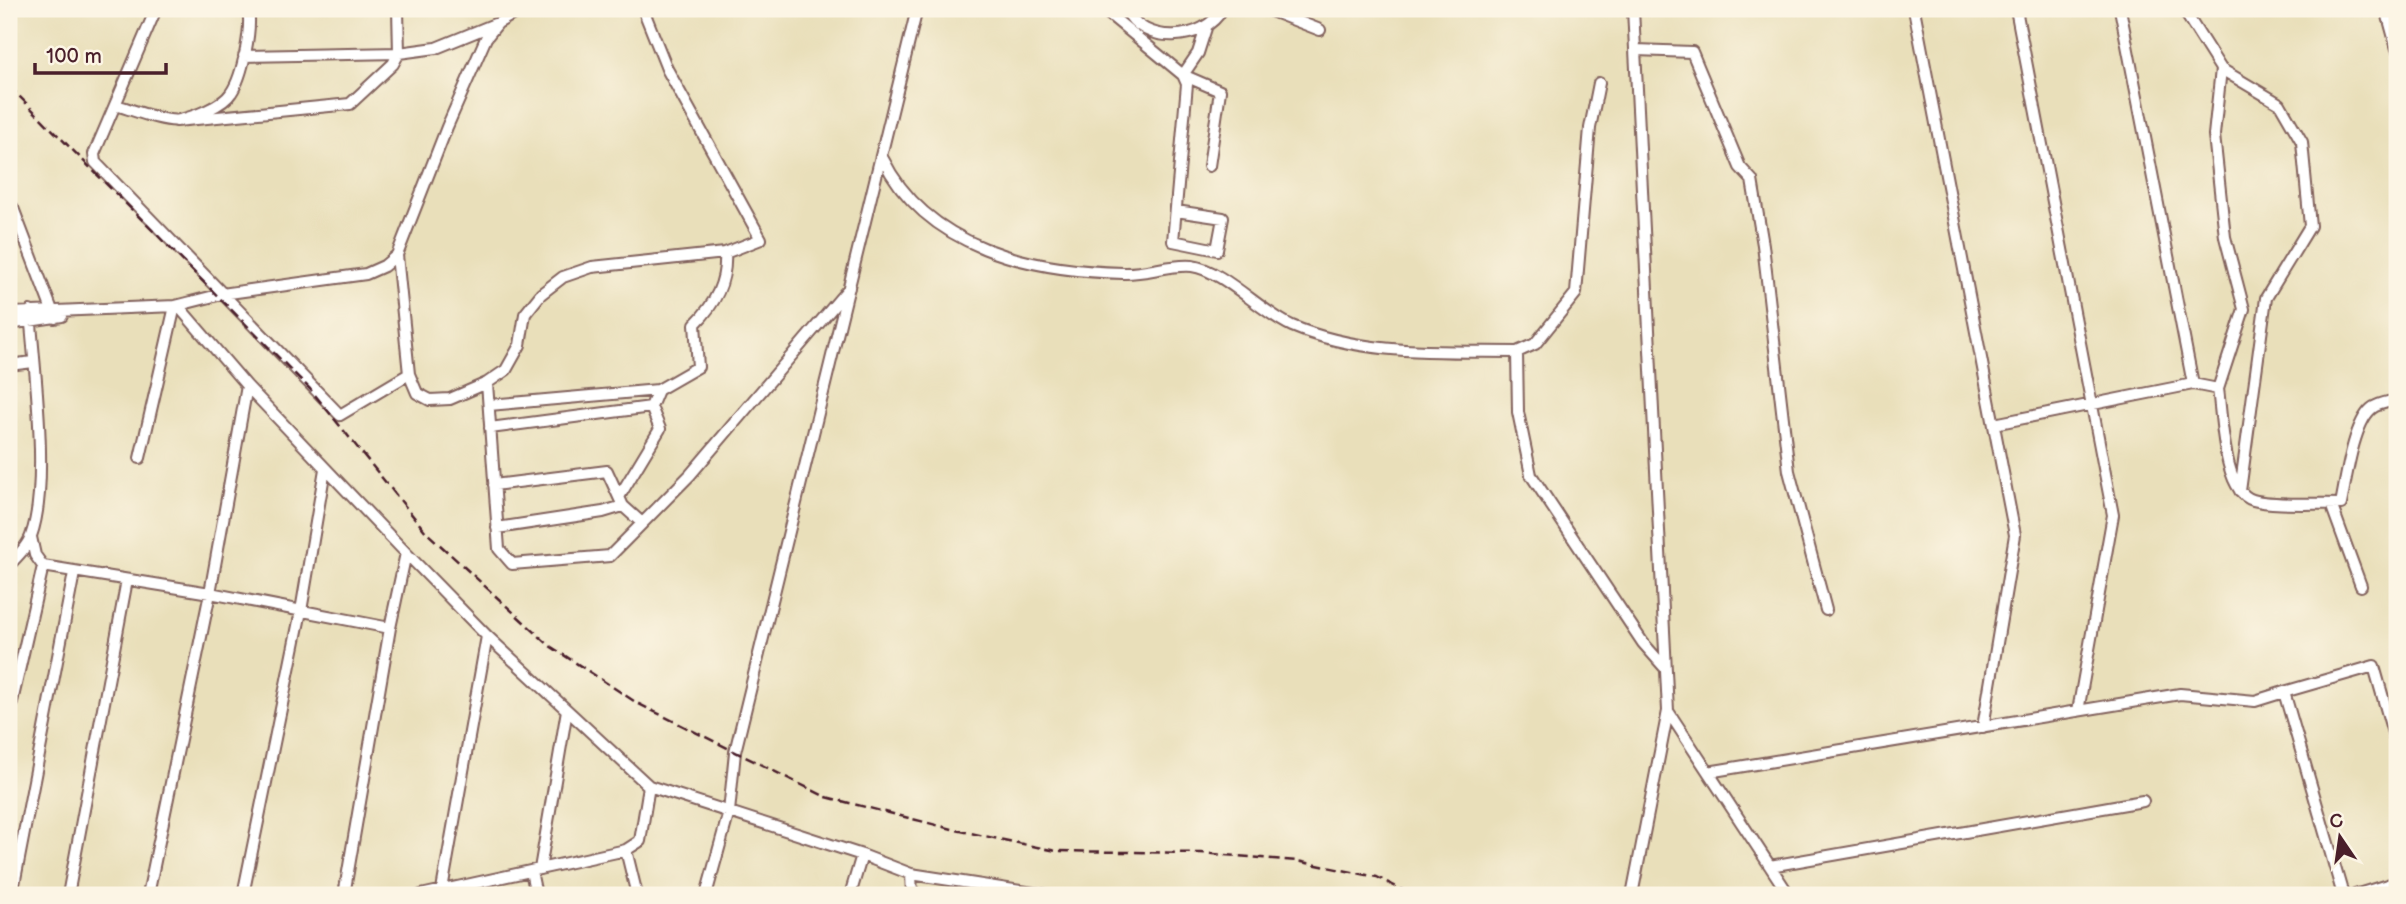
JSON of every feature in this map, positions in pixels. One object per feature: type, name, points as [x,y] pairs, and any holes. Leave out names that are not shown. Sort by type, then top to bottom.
[{"type":"street","points":[[156,9],[94,154],[95,162],[340,415],[409,374]]},
{"type":"street","points":[[176,121],[220,103],[231,93],[244,56],[250,18],[248,9]]},
{"type":"street","points":[[116,105],[176,121],[350,104],[393,64],[399,53],[398,9]]},
{"type":"street","points":[[244,56],[399,53],[436,48],[498,23],[522,9]]},
{"type":"street","points":[[498,23],[486,38],[447,127],[397,255],[409,374],[417,393],[430,400],[450,399],[487,383],[506,370],[520,345],[524,314],[541,294],[563,277],[592,267],[726,253],[761,239],[667,69],[643,9]]},
{"type":"street","points":[[706,895],[729,812],[735,752],[918,9]]},
{"type":"street","points":[[1103,9],[1128,13],[1156,34],[1180,35],[1206,28]]},
{"type":"street","points":[[1103,9],[1183,75],[1220,91],[1209,166]]},
{"type":"street","points":[[1183,75],[1198,53],[1206,28],[1222,9]]},
{"type":"street","points":[[1266,9],[1320,30]]},
{"type":"street","points":[[1632,895],[1668,711],[1643,255],[1633,9]]},
{"type":"street","points":[[1914,9],[2015,535],[1983,726]]},
{"type":"street","points":[[2016,9],[2113,515],[2078,711]]},
{"type":"street","points":[[2120,9],[2193,384]]},
{"type":"street","points":[[2183,9],[2221,69],[2280,104],[2302,142],[2309,226],[2266,298],[2240,491]]},
{"type":"street","points":[[2386,9],[2397,49]]},
{"type":"street","points":[[1636,50],[1692,52],[1740,167],[1752,180],[1763,245],[1789,471],[1826,610]]},
{"type":"street","points":[[2221,69],[2214,135],[2225,237],[2244,309],[2218,389],[2228,465],[2240,491],[2252,500],[2341,504],[2349,465],[2363,422],[2371,409],[2397,400]]},
{"type":"street","points":[[1176,211],[1223,218],[1217,250],[1173,241],[1187,84],[1183,75]]},
{"type":"street","points":[[883,159],[894,182],[926,214],[957,238],[995,254],[1076,271],[1127,274],[1193,266],[1223,281],[1289,324],[1333,342],[1410,351],[1517,352],[1535,344],[1576,293],[1590,128],[1599,83]]},
{"type":"street","points":[[13,208],[55,314]]},
{"type":"street","points":[[489,405],[658,390],[698,367],[695,324],[714,304],[726,267],[726,253]]},
{"type":"street","points":[[9,324],[30,317],[74,311],[175,306],[222,294],[366,274],[384,266],[397,255]]},
{"type":"street","points":[[487,383],[499,549],[512,564],[610,556],[690,475],[851,286]]},
{"type":"street","points":[[175,306],[325,469],[487,636],[649,786],[862,855],[911,874],[1049,895]]},
{"type":"street","points":[[140,458],[175,306]]},
{"type":"street","points":[[9,313],[30,317]]},
{"type":"street","points":[[30,317],[40,457],[36,513],[31,537],[35,555],[43,566],[210,593],[390,628]]},
{"type":"street","points":[[1517,352],[1518,412],[1531,475],[1643,643],[1667,669]]},
{"type":"street","points":[[9,365],[33,362]]},
{"type":"street","points":[[1994,424],[2193,384],[2218,389]]},
{"type":"street","points":[[148,895],[210,593],[247,386]]},
{"type":"street","points":[[497,528],[603,512],[621,501],[660,429],[651,407],[658,390]]},
{"type":"street","points":[[491,428],[651,407]]},
{"type":"street","points":[[243,895],[301,611],[325,469]]},
{"type":"street","points":[[494,485],[607,471],[621,501],[642,523]]},
{"type":"street","points":[[2331,504],[2361,586]]},
{"type":"street","points":[[9,565],[31,537]]},
{"type":"street","points":[[344,895],[390,628],[406,553]]},
{"type":"street","points":[[9,715],[43,566]]},
{"type":"street","points":[[12,895],[75,573]]},
{"type":"street","points":[[68,895],[127,580]]},
{"type":"street","points":[[441,893],[487,636]]},
{"type":"street","points":[[1708,772],[2180,694],[2255,701],[2374,666],[2392,709],[2397,747]]},
{"type":"street","points":[[2284,692],[2343,895]]},
{"type":"street","points":[[536,895],[536,870],[567,709]]},
{"type":"street","points":[[1668,711],[1789,895]]},
{"type":"street","points":[[421,895],[441,893],[626,850],[640,841],[649,786]]},
{"type":"street","points":[[1770,866],[2143,801]]},
{"type":"street","points":[[626,850],[637,895]]},
{"type":"street","points":[[850,895],[862,855]]},
{"type":"street","points":[[911,874],[912,895]]},
{"type":"street","points":[[2355,895],[2397,882]]},
{"type":"railway","points":[[9,86],[310,389],[426,532],[550,646],[637,703],[826,797],[956,830],[1056,851],[1201,853],[1297,861],[1377,877],[1412,895]]}]
